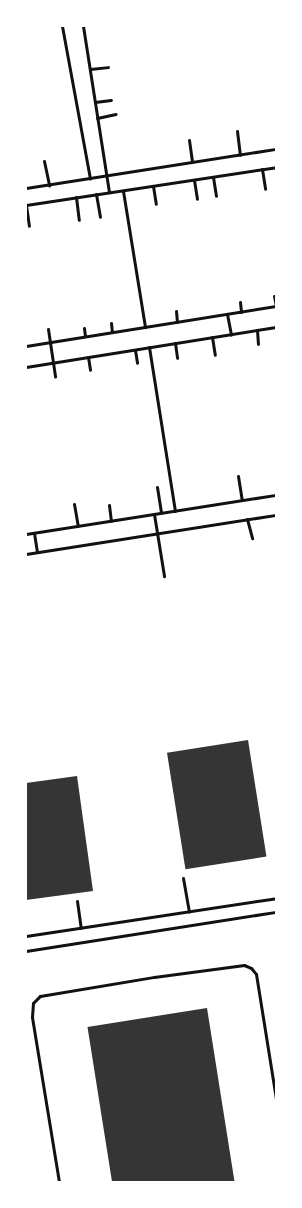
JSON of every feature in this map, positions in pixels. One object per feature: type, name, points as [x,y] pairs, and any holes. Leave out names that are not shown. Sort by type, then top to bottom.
[{"type":"lane","points":[[62,26],[90,178]]},
{"type":"lane","points":[[83,26],[109,192]]},
{"type":"lane","points":[[90,69],[108,67]]},
{"type":"lane","points":[[95,102],[111,100]]},
{"type":"lane","points":[[97,118],[116,114]]},
{"type":"lane","points":[[237,130],[240,155]]},
{"type":"lane","points":[[189,140],[192,162]]},
{"type":"lane","points":[[26,188],[276,150]]},
{"type":"lane","points":[[44,161],[49,185]]},
{"type":"lane","points":[[29,226],[26,205],[276,167]]},
{"type":"lane","points":[[262,170],[265,189]]},
{"type":"lane","points":[[213,177],[216,196]]},
{"type":"lane","points":[[194,180],[197,199]]},
{"type":"lane","points":[[152,186],[156,204]]},
{"type":"lane","points":[[123,190],[146,327]]},
{"type":"lane","points":[[96,194],[100,217]]},
{"type":"lane","points":[[76,197],[79,220]]},
{"type":"lane","points":[[26,346],[276,306],[274,296]]},
{"type":"lane","points":[[240,302],[241,312]]},
{"type":"lane","points":[[176,311],[177,322]]},
{"type":"lane","points":[[227,314],[231,335]]},
{"type":"lane","points":[[111,323],[112,332]]},
{"type":"lane","points":[[84,328],[85,336]]},
{"type":"lane","points":[[26,367],[276,328]]},
{"type":"lane","points":[[48,329],[56,376]]},
{"type":"lane","points":[[257,330],[258,344]]},
{"type":"lane","points":[[212,338],[215,355]]},
{"type":"lane","points":[[175,343],[177,358]]},
{"type":"lane","points":[[149,347],[175,511]]},
{"type":"lane","points":[[136,350],[137,363]]},
{"type":"lane","points":[[88,357],[90,370]]},
{"type":"lane","points":[[238,476],[242,500]]},
{"type":"lane","points":[[158,487],[161,513]]},
{"type":"lane","points":[[26,534],[276,495]]},
{"type":"lane","points":[[74,504],[78,526]]},
{"type":"lane","points":[[108,505],[111,521]]},
{"type":"lane","points":[[154,514],[164,576]]},
{"type":"lane","points":[[26,554],[276,515]]},
{"type":"lane","points":[[247,519],[252,538]]},
{"type":"lane","points":[[34,533],[37,552]]},
{"type":"lane","points":[[183,878],[189,911]]},
{"type":"lane","points":[[26,936],[276,898]]},
{"type":"lane","points":[[77,901],[80,928]]},
{"type":"lane","points":[[26,951],[276,912]]},
{"type":"lane","points":[[58,1182],[32,1017],[33,1004],[40,996],[154,977],[244,965],[251,968],[256,974],[276,1099]]},
{"type":"building","points":[[248,740],[266,857],[185,869],[167,753]]},
{"type":"building","points":[[77,776],[93,891],[26,900],[26,783]]},
{"type":"building","points":[[207,1008],[235,1182],[112,1182],[87,1027]]}]
